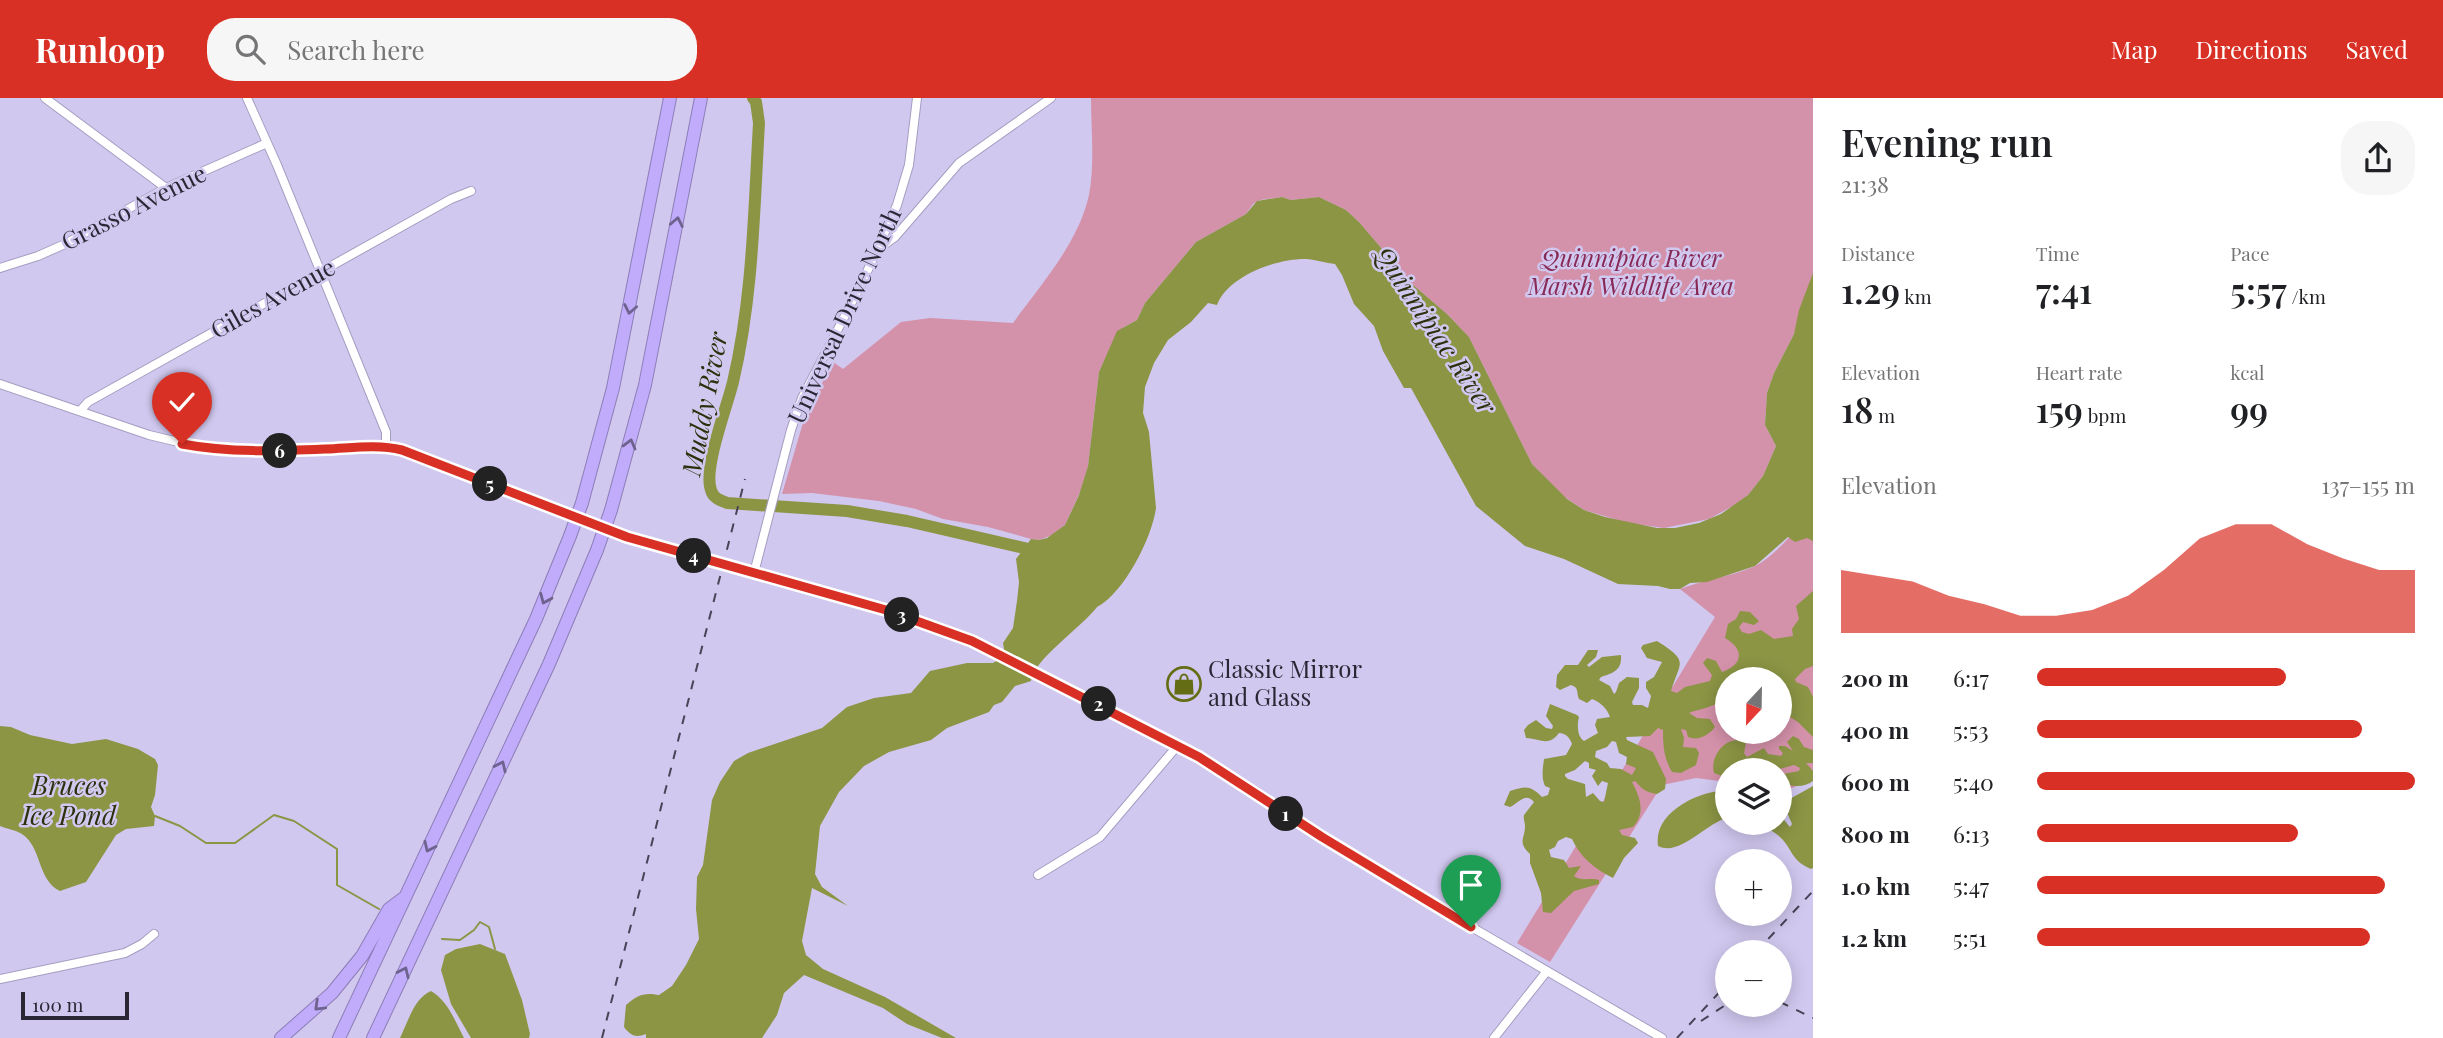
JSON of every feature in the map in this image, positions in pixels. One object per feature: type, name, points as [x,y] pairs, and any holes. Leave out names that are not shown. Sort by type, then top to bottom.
[{"type":"highway","points":[[339,1038],[536,619],[582,503],[613,388],[670,98]]},
{"type":"highway","points":[[374,1037],[553,654],[597,550],[628,453],[648,374],[701,98]]},
{"type":"highway","points":[[281,1038],[309,1016],[337,988],[368,946],[389,909],[405,897]]},
{"type":"street","points":[[45,98],[166,187]]},
{"type":"street","points":[[247,98],[386,432],[386,447]]},
{"type":"street","name":"Universal Drive North","points":[[754,573],[791,430],[802,398],[879,248],[897,205],[909,165],[917,98]]},
{"type":"street","points":[[879,248],[895,237],[959,163],[1051,98]]},
{"type":"street","name":"Grasso Avenue","points":[[0,268],[65,244],[166,187],[267,143]]},
{"type":"street","name":"Giles Avenue","points":[[80,411],[88,402],[471,191]]},
{"type":"street","points":[[0,384],[149,435],[208,449],[245,452],[386,447],[422,456],[615,533],[919,620],[1001,655],[1178,745],[1322,837],[1662,1038]]},
{"type":"street","points":[[1038,875],[1100,837],[1178,745]]},
{"type":"street","points":[[0,979],[125,953],[154,934]]},
{"type":"street","points":[[1494,1038],[1547,971]]},
{"type":"green space","name":"Quinnipiac River Marsh Wildlife Area","points":[[1091,98],[1813,98],[1813,273],[1794,334],[1767,393],[1765,425],[1776,446],[1763,476],[1738,503],[1709,519],[1664,528],[1628,523],[1584,510],[1563,496],[1532,464],[1469,337],[1412,284],[1359,222],[1346,210],[1319,197],[1291,200],[1282,197],[1260,200],[1253,204],[1246,214],[1196,242],[1145,303],[1137,320],[1124,327],[1115,337],[1099,372],[1088,466],[1081,490],[1065,525],[1052,535],[1039,540],[1031,539],[879,501],[812,493],[782,494],[805,416],[833,362],[843,369],[901,322],[930,318],[1013,323],[1068,247],[1084,213],[1092,171]]},
{"type":"green space","points":[[1813,511],[1813,778],[1792,788],[1792,758],[1715,758],[1715,780],[1696,778],[1662,785],[1550,962],[1517,943],[1715,617],[1680,589],[1753,567],[1778,549]]},
{"type":"water","name":"Quinnipiac River","points":[[1282,197],[1291,200],[1319,197],[1346,210],[1412,284],[1469,337],[1532,464],[1567,499],[1584,510],[1605,517],[1657,528],[1675,528],[1699,523],[1721,514],[1748,495],[1763,476],[1776,446],[1765,425],[1767,393],[1794,334],[1799,310],[1813,273],[1813,541],[1807,538],[1795,542],[1788,537],[1755,566],[1707,582],[1690,583],[1680,589],[1618,584],[1564,559],[1525,546],[1476,506],[1411,388],[1404,388],[1383,351],[1374,326],[1354,304],[1335,264],[1307,259],[1268,265],[1231,285],[1217,305],[1208,303],[1191,322],[1168,340],[1154,363],[1145,387],[1143,413],[1149,432],[1156,508],[1143,549],[1117,590],[1049,654],[1031,681],[1015,686],[1002,702],[994,705],[989,712],[947,728],[931,740],[889,752],[864,766],[839,792],[820,826],[815,874],[822,887],[848,906],[812,888],[802,941],[806,955],[823,969],[885,997],[956,1038],[942,1038],[907,1024],[883,1008],[804,975],[784,993],[777,1015],[762,1038],[646,1038],[646,1034],[636,1036],[629,1032],[624,1027],[626,1005],[641,995],[659,995],[672,986],[699,939],[697,877],[703,865],[712,800],[734,761],[748,753],[822,728],[847,707],[874,698],[911,693],[930,671],[967,663],[993,663],[998,660],[1004,649],[1003,643],[1013,628],[1019,582],[1016,559],[1031,539],[1047,538],[1065,525],[1079,495],[1088,466],[1099,372],[1117,331],[1137,320],[1145,303],[1196,242],[1246,214],[1257,201]]},
{"type":"water","points":[[1813,591],[1813,666],[1805,669],[1795,679],[1808,687],[1813,697],[1813,737],[1792,718],[1792,667],[1732,667],[1738,661],[1738,651],[1725,638],[1728,624],[1736,619],[1740,611],[1750,612],[1759,621],[1754,625],[1743,622],[1739,627],[1742,632],[1749,634],[1761,630],[1774,639],[1793,636],[1792,629],[1799,619],[1796,606]]},
{"type":"water","points":[[1657,641],[1678,658],[1679,668],[1671,691],[1677,693],[1685,687],[1710,681],[1712,675],[1703,663],[1707,658],[1716,661],[1719,667],[1715,667],[1715,704],[1689,713],[1697,718],[1710,719],[1715,727],[1703,737],[1695,738],[1688,737],[1686,730],[1681,729],[1683,747],[1696,748],[1699,753],[1696,765],[1681,773],[1672,772],[1667,762],[1663,730],[1658,728],[1650,736],[1626,737],[1627,740],[1653,752],[1666,779],[1665,789],[1657,794],[1644,790],[1635,781],[1632,782],[1641,811],[1633,827],[1619,830],[1622,835],[1635,838],[1638,843],[1624,858],[1613,878],[1589,862],[1572,839],[1566,837],[1549,850],[1551,857],[1564,860],[1569,868],[1581,866],[1574,876],[1599,880],[1599,884],[1574,891],[1551,913],[1543,912],[1541,893],[1530,863],[1530,854],[1523,843],[1524,815],[1534,802],[1525,798],[1510,807],[1504,805],[1510,791],[1520,788],[1534,790],[1542,797],[1548,795],[1550,788],[1545,786],[1543,780],[1544,759],[1566,755],[1572,744],[1567,736],[1561,733],[1544,741],[1526,738],[1524,730],[1536,720],[1552,729],[1553,726],[1546,716],[1550,704],[1579,717],[1579,733],[1584,741],[1598,733],[1595,725],[1597,719],[1610,717],[1598,702],[1592,699],[1587,703],[1579,699],[1574,686],[1560,690],[1556,687],[1557,675],[1565,665],[1578,665],[1588,650],[1598,650],[1596,657],[1587,665],[1589,667],[1602,657],[1621,655],[1618,668],[1599,680],[1610,686],[1614,694],[1619,683],[1627,677],[1639,678],[1639,688],[1632,702],[1633,705],[1648,708],[1651,696],[1646,682],[1654,677],[1662,662],[1647,658],[1641,648],[1643,645]],"holes":[[[1612,741],[1616,742],[1619,753],[1627,757],[1626,764],[1636,768],[1632,775],[1621,769],[1610,768],[1607,763],[1595,757],[1596,751],[1607,747]],[[1585,761],[1589,763],[1589,768],[1596,770],[1592,776],[1598,786],[1602,781],[1608,783],[1604,802],[1593,793],[1586,797],[1585,784],[1565,776]]]},
{"type":"water","name":"Bruces Ice Pond","points":[[0,726],[72,744],[106,739],[138,749],[155,759],[158,765],[151,807],[155,816],[154,826],[126,829],[116,835],[86,882],[60,891],[47,879],[28,840],[20,833],[0,826]]},
{"type":"water","points":[[1792,737],[1799,739],[1804,747],[1813,750],[1813,763],[1806,763],[1813,771],[1813,781],[1806,785],[1792,785],[1792,772],[1799,771],[1800,768],[1792,766],[1792,758],[1715,758],[1714,773],[1714,759],[1726,744],[1746,744],[1744,753],[1747,757],[1764,748],[1768,754],[1781,756],[1783,753],[1779,746],[1793,751],[1788,744],[1792,744]]},
{"type":"water","points":[[1813,786],[1811,869],[1799,862],[1792,849],[1778,835],[1792,835],[1792,798]]},
{"type":"water","points":[[1715,791],[1715,824],[1675,847],[1658,846],[1658,834],[1670,814],[1704,794]]},
{"type":"water","points":[[480,944],[505,954],[522,1000],[529,1038],[471,1038],[451,1004],[441,970],[445,955],[456,949]]},
{"type":"water","points":[[431,991],[447,1006],[464,1038],[400,1038],[416,1005]]},
{"type":"waterway","name":"Muddy River","points":[[753,98],[759,123],[749,286],[740,350],[710,467],[709,480],[713,495],[727,503],[847,511],[907,521],[1037,551]]},
{"type":"waterway","points":[[155,816],[180,826],[206,843],[235,843],[274,815],[294,821],[337,849],[337,885],[379,909]]},
{"type":"waterway","points":[[442,939],[460,940],[480,922],[489,927],[495,949]]},
{"type":"railway","points":[[602,1038],[745,479]]},
{"type":"railway","points":[[1767,940],[1813,891]]},
{"type":"railway","points":[[1677,1038],[1715,997]]},
{"type":"railway","points":[[1792,1008],[1813,1018]]},
{"type":"railway","points":[[1701,1021],[1715,1012]]},
{"type":"place","name":"Classic Mirror and Glass","points":[[1184,684]]},
{"type":"route","points":[[182,444],[245,452],[372,447],[402,450],[627,537],[932,625],[993,651],[1178,745],[1322,837],[1471,927]]}]
